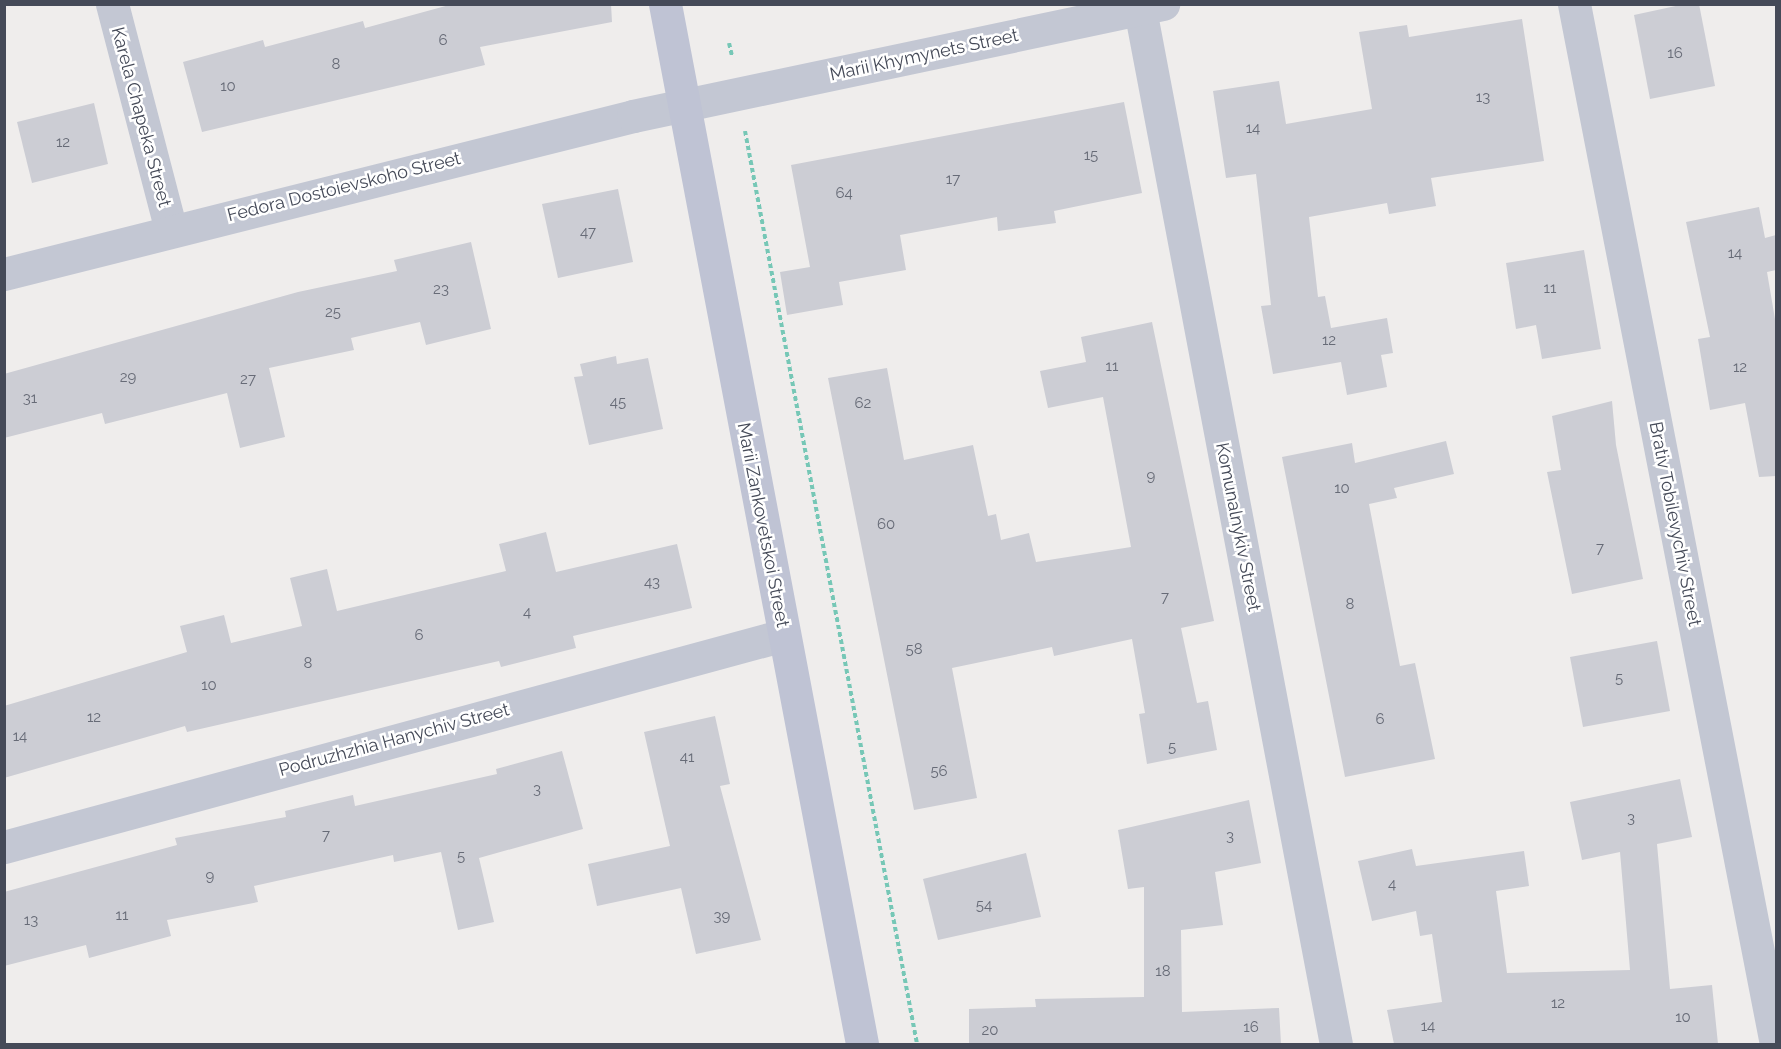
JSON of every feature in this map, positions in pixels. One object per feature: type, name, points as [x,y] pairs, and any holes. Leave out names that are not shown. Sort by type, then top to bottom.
[{"type":"street","name":"Karela Chapeka Street","points":[[112,4],[171,230]]},
{"type":"street","name":"Marii Zankovetskoi Street","points":[[665,4],[862,1044]]},
{"type":"street","name":"Brativ Tobilevychiv Street","points":[[1574,4],[1776,1044]]},
{"type":"street","name":"Marii Khymynets Street","points":[[685,105],[1152,7]]},
{"type":"street","name":"Komunalnykiv Street","points":[[1152,7],[1336,1044]]},
{"type":"street","name":"Fedora Dostoievskoho Street","points":[[4,274],[171,230],[685,105]]},
{"type":"street","name":"Podruzhzhia Hanychiv Street","points":[[4,847],[784,635]]},
{"type":"path","points":[[746,135],[917,1044]]},
{"type":"building","points":[[453,4],[611,4],[612,22],[480,47],[485,65],[202,132],[183,62],[263,40],[265,47],[363,21],[365,28]]},
{"type":"building","points":[[1685,4],[1699,4],[1715,86],[1650,99],[1634,15]]},
{"type":"building","points":[[1522,19],[1544,161],[1431,178],[1436,206],[1389,214],[1387,203],[1309,217],[1318,297],[1325,296],[1331,328],[1387,318],[1393,353],[1381,355],[1387,387],[1347,395],[1341,362],[1273,374],[1261,306],[1271,305],[1256,174],[1226,178],[1213,91],[1279,81],[1286,124],[1372,109],[1359,32],[1407,25],[1409,37]]},
{"type":"building","points":[[1124,102],[1142,193],[1054,211],[1056,223],[998,231],[997,217],[900,235],[906,270],[839,282],[843,305],[787,315],[780,272],[810,267],[791,165]]},
{"type":"building","points":[[94,103],[108,164],[32,183],[17,122]]},
{"type":"building","points":[[618,189],[633,262],[558,278],[542,204]]},
{"type":"building","points":[[1759,207],[1765,238],[1776,235],[1776,270],[1767,272],[1776,325],[1776,476],[1759,477],[1745,403],[1710,410],[1698,339],[1710,337],[1686,222]]},
{"type":"building","points":[[471,242],[491,329],[426,345],[420,322],[351,338],[354,350],[269,368],[285,437],[240,448],[227,393],[105,424],[102,413],[4,438],[4,374],[298,292],[397,271],[394,260]]},
{"type":"building","points":[[1584,250],[1601,349],[1542,359],[1536,325],[1516,329],[1506,263]]},
{"type":"building","points":[[1152,322],[1214,621],[1181,628],[1197,703],[1208,701],[1217,750],[1147,764],[1139,714],[1145,713],[1132,639],[1054,656],[1052,647],[952,668],[977,798],[914,810],[828,378],[887,368],[904,460],[973,445],[988,516],[996,514],[1001,540],[1029,533],[1036,562],[1131,547],[1103,397],[1048,408],[1040,371],[1086,362],[1081,337]]},
{"type":"building","points":[[616,356],[617,364],[648,358],[663,429],[589,445],[574,377],[583,376],[580,364]]},
{"type":"building","points":[[1612,401],[1616,445],[1643,579],[1572,594],[1547,472],[1561,470],[1552,416]]},
{"type":"building","points":[[1446,441],[1454,474],[1394,488],[1397,498],[1369,504],[1400,666],[1415,663],[1435,759],[1345,777],[1282,457],[1352,443],[1355,463]]},
{"type":"building","points":[[546,532],[556,572],[677,544],[692,608],[573,636],[576,648],[501,667],[499,661],[187,732],[185,726],[4,778],[4,706],[187,652],[180,626],[224,615],[231,643],[302,626],[290,578],[327,569],[337,611],[506,571],[499,544]]},
{"type":"building","points":[[1657,641],[1670,711],[1583,727],[1570,657]]},
{"type":"building","points":[[715,716],[730,784],[720,786],[761,940],[696,954],[681,888],[597,906],[588,864],[670,846],[644,732]]},
{"type":"building","points":[[562,751],[583,829],[479,858],[494,922],[458,930],[441,852],[394,862],[393,855],[254,886],[258,902],[167,920],[171,936],[89,958],[86,945],[4,966],[4,892],[177,845],[175,838],[286,817],[285,811],[353,795],[355,806],[497,774],[496,769]]},
{"type":"building","points":[[1680,779],[1692,837],[1657,844],[1670,989],[1712,985],[1718,1044],[1394,1044],[1387,1010],[1442,1002],[1432,934],[1420,936],[1416,911],[1372,921],[1358,861],[1412,849],[1416,866],[1524,851],[1529,886],[1496,891],[1507,973],[1630,970],[1620,852],[1582,860],[1570,802]]},
{"type":"building","points":[[1249,800],[1261,863],[1215,872],[1223,925],[1181,930],[1182,1012],[1279,1008],[1281,1044],[969,1044],[969,1009],[1036,1007],[1035,999],[1144,997],[1144,887],[1128,889],[1118,830]]},
{"type":"building","points":[[1026,853],[1041,917],[938,940],[923,879]]}]
